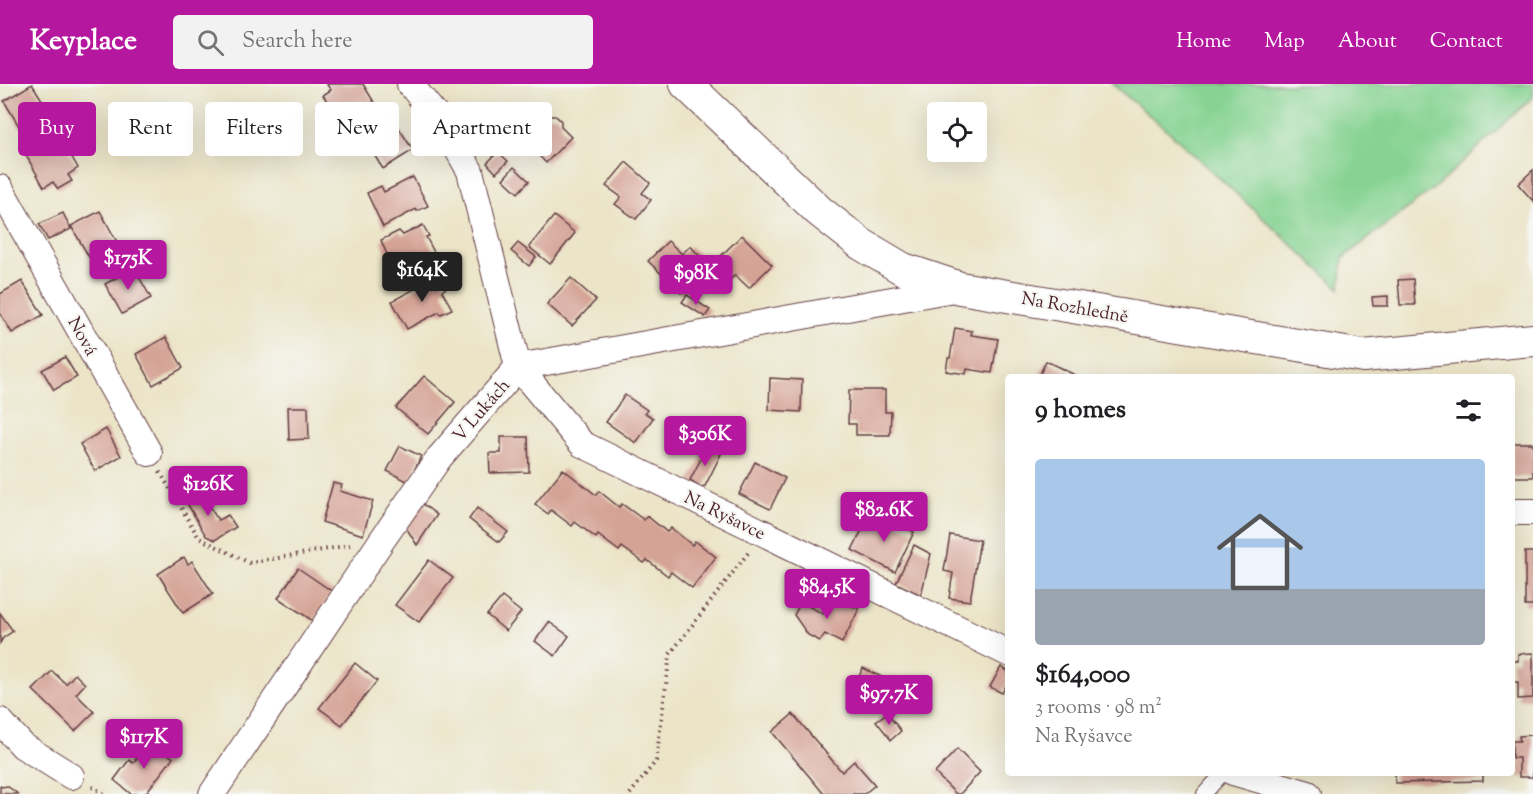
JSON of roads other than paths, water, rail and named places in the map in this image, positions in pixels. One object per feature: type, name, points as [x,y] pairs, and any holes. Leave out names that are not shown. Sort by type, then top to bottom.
[{"type":"street","name":"Na Ryšavce","points":[[410,84],[446,127],[470,171],[518,367],[582,444],[1005,652]]},
{"type":"street","name":"Na Rozhledně","points":[[686,84],[819,211],[861,244],[903,269],[960,288],[1363,356],[1533,340]]},
{"type":"street","name":"Nová","points":[[0,188],[149,453]]},
{"type":"street","name":"V Lukách","points":[[212,794],[439,458],[518,367],[960,288]]},
{"type":"street","points":[[1515,512],[1533,512]]},
{"type":"street","points":[[0,721],[23,746],[71,776]]},
{"type":"street","points":[[1261,777],[1308,794]]},
{"type":"lane","points":[[1204,794],[1220,776]]}]
